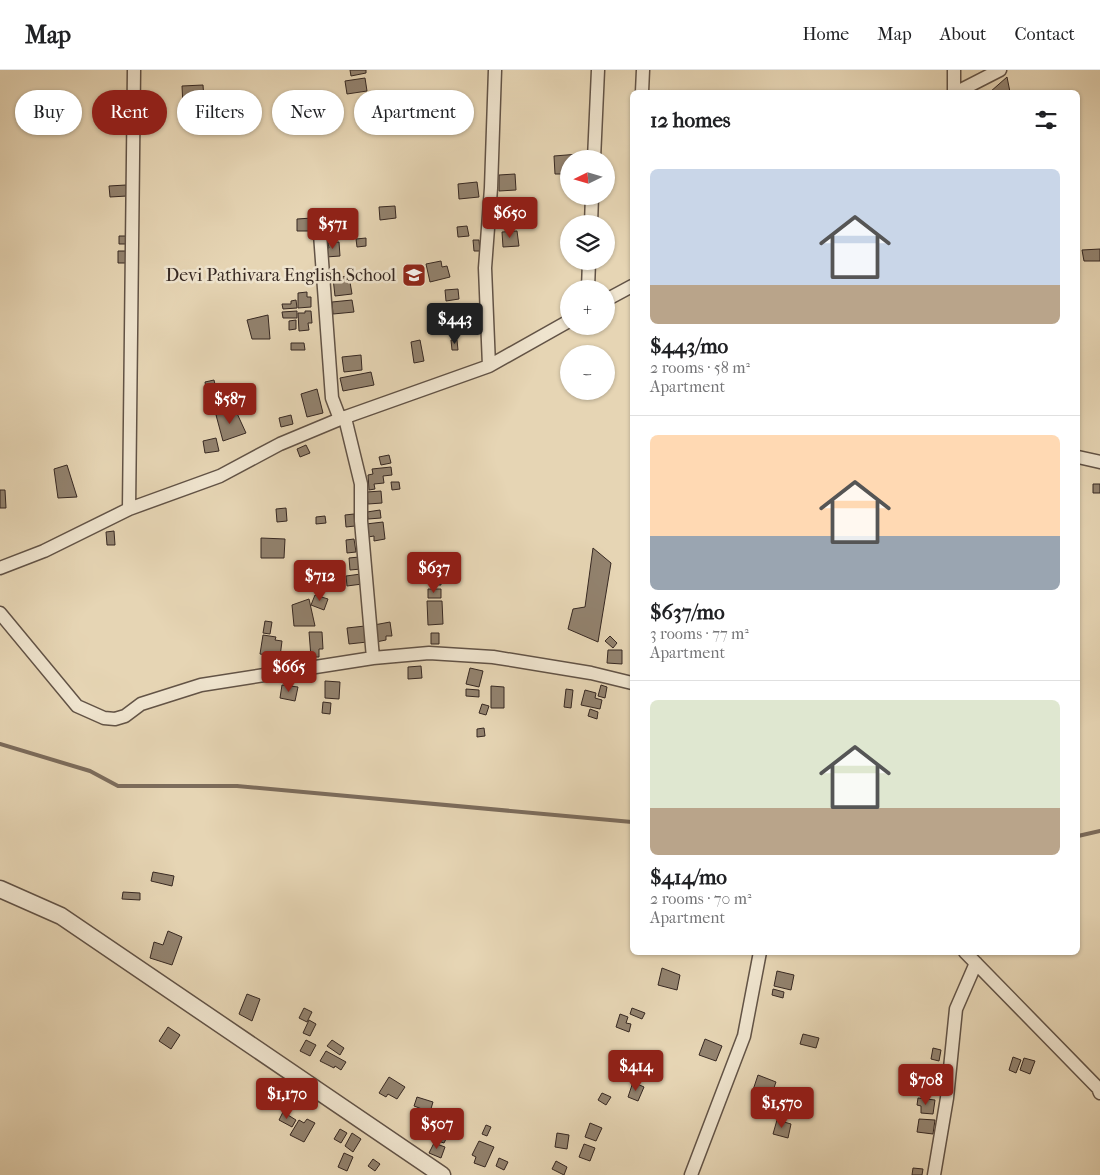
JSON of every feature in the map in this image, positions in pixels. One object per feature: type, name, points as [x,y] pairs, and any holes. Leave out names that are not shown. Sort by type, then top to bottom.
[{"type":"street","points":[[129,509],[134,70]]},
{"type":"street","points":[[489,366],[485,268],[491,188],[496,70]]},
{"type":"street","points":[[594,150],[598,70]]},
{"type":"street","points":[[642,90],[643,70]]},
{"type":"street","points":[[954,70],[956,90]]},
{"type":"street","points":[[960,90],[1000,70]]},
{"type":"street","points":[[319,220],[332,398],[343,418],[361,484],[361,521],[373,658]]},
{"type":"street","points":[[615,295],[630,287]]},
{"type":"street","points":[[0,568],[44,550],[129,509],[220,476],[280,444],[343,418],[489,366],[560,326]]},
{"type":"street","points":[[1080,457],[1100,462]]},
{"type":"street","points":[[0,613],[77,706],[104,718],[115,719],[125,716],[141,704],[201,685],[373,658],[429,653],[493,657],[591,673],[630,683]]},
{"type":"street","points":[[0,889],[61,916],[442,1175]]},
{"type":"street","points":[[691,1175],[744,1036],[759,955]]},
{"type":"street","points":[[968,955],[1066,1054],[1098,1088],[1100,1093]]},
{"type":"street","points":[[934,1175],[947,1098],[956,1009],[976,963]]},
{"type":"building","points":[[350,70],[366,70],[366,73],[351,76]]},
{"type":"building","points":[[1007,77],[1010,90],[992,90]]},
{"type":"building","points":[[365,78],[367,90],[354,90],[354,93],[347,94],[345,81]]},
{"type":"building","points":[[203,85],[203,90],[182,90],[182,86]]},
{"type":"building","points":[[554,156],[560,156],[560,174],[555,174]]},
{"type":"building","points":[[515,174],[516,190],[499,191],[499,175]]},
{"type":"building","points":[[477,182],[479,197],[459,199],[458,184]]},
{"type":"building","points":[[126,185],[127,196],[110,197],[109,186]]},
{"type":"building","points":[[395,206],[396,218],[380,220],[379,207]]},
{"type":"building","points":[[312,218],[313,226],[309,226],[309,231],[297,231],[297,219]]},
{"type":"building","points":[[467,226],[469,236],[458,237],[457,227]]},
{"type":"building","points":[[517,231],[519,246],[503,247],[502,232]]},
{"type":"building","points":[[119,236],[129,236],[129,244],[119,244]]},
{"type":"building","points":[[366,238],[366,246],[357,247],[356,239]]},
{"type":"building","points":[[473,240],[479,240],[480,251],[474,251]]},
{"type":"building","points":[[339,242],[340,256],[326,257],[326,248],[329,248],[328,243]]},
{"type":"building","points":[[1100,249],[1100,261],[1084,261],[1082,250]]},
{"type":"building","points":[[118,251],[130,251],[130,263],[118,263]]},
{"type":"building","points":[[441,261],[442,267],[447,266],[450,277],[430,282],[426,264]]},
{"type":"building","points":[[349,276],[352,294],[335,296],[333,278]]},
{"type":"building","points":[[458,289],[459,299],[446,301],[445,290]]},
{"type":"building","points":[[307,292],[307,297],[311,297],[311,307],[298,308],[298,293]]},
{"type":"building","points":[[296,300],[297,308],[283,309],[282,304],[291,304],[291,301]]},
{"type":"building","points":[[352,300],[354,312],[333,314],[332,302]]},
{"type":"building","points":[[297,311],[297,318],[283,318],[282,312]]},
{"type":"building","points":[[305,311],[311,311],[312,323],[308,323],[309,330],[299,331],[298,313],[305,313]]},
{"type":"building","points":[[268,315],[270,339],[252,339],[247,320]]},
{"type":"building","points":[[296,320],[296,329],[289,330],[289,321]]},
{"type":"building","points":[[420,340],[424,361],[414,363],[411,342]]},
{"type":"building","points":[[451,340],[457,340],[458,350],[452,350]]},
{"type":"building","points":[[291,343],[304,343],[305,350],[291,350]]},
{"type":"building","points":[[361,355],[362,370],[344,372],[342,357]]},
{"type":"building","points":[[371,372],[374,385],[343,391],[340,378]]},
{"type":"building","points":[[214,380],[217,393],[207,395],[205,382]]},
{"type":"building","points":[[317,389],[323,413],[307,417],[301,394]]},
{"type":"building","points":[[235,409],[246,433],[223,441],[216,415]]},
{"type":"building","points":[[291,415],[293,424],[281,427],[279,418]]},
{"type":"building","points":[[216,438],[219,451],[205,453],[203,441]]},
{"type":"building","points":[[306,445],[310,453],[300,457],[297,449]]},
{"type":"building","points":[[389,455],[391,463],[381,465],[379,457]]},
{"type":"building","points":[[67,465],[77,497],[58,498],[54,469]]},
{"type":"building","points":[[391,467],[392,475],[383,476],[384,483],[374,484],[375,489],[369,490],[368,475],[373,474],[372,469]]},
{"type":"building","points":[[391,482],[399,482],[400,489],[392,490]]},
{"type":"building","points":[[1093,484],[1100,484],[1100,493],[1093,493]]},
{"type":"building","points":[[0,490],[5,490],[6,508],[0,508]]},
{"type":"building","points":[[381,491],[382,503],[368,504],[367,492]]},
{"type":"building","points":[[286,508],[287,521],[277,522],[276,509]]},
{"type":"building","points":[[380,510],[381,518],[368,519],[367,512]]},
{"type":"building","points":[[354,514],[355,526],[346,527],[345,515]]},
{"type":"building","points":[[325,516],[326,523],[316,524],[316,517]]},
{"type":"building","points":[[383,522],[385,539],[374,541],[374,536],[368,537],[366,524]]},
{"type":"building","points":[[114,531],[115,545],[107,545],[106,532]]},
{"type":"building","points":[[261,538],[285,539],[284,558],[261,558]]},
{"type":"building","points":[[354,539],[356,552],[347,553],[346,540]]},
{"type":"building","points":[[593,548],[611,563],[598,642],[568,629],[573,609],[585,607]]},
{"type":"building","points":[[359,557],[361,569],[350,570],[349,558]]},
{"type":"building","points":[[361,574],[362,584],[347,586],[346,576]]},
{"type":"building","points":[[441,577],[441,585],[430,585],[429,578]]},
{"type":"building","points":[[428,589],[441,589],[441,598],[428,598]]},
{"type":"building","points":[[315,595],[328,599],[324,610],[311,605]]},
{"type":"building","points":[[309,599],[315,626],[294,626],[292,605]]},
{"type":"building","points":[[427,601],[442,601],[443,624],[428,625]]},
{"type":"building","points":[[265,621],[272,622],[270,634],[263,633]]},
{"type":"building","points":[[390,622],[392,636],[386,636],[386,640],[376,642],[374,625]]},
{"type":"building","points":[[365,626],[367,642],[349,644],[347,628]]},
{"type":"building","points":[[309,632],[322,632],[323,649],[319,649],[319,657],[311,657]]},
{"type":"building","points":[[431,633],[439,633],[439,644],[431,644]]},
{"type":"building","points":[[263,635],[276,637],[275,640],[282,641],[280,657],[260,654]]},
{"type":"building","points":[[610,636],[617,643],[613,648],[605,641]]},
{"type":"building","points":[[608,650],[622,650],[622,664],[607,663]]},
{"type":"building","points":[[421,666],[422,678],[408,679],[408,667]]},
{"type":"building","points":[[470,668],[483,671],[479,687],[466,684]]},
{"type":"building","points":[[325,681],[340,682],[339,699],[325,698]]},
{"type":"building","points":[[282,685],[298,687],[295,701],[280,698]]},
{"type":"building","points":[[601,685],[607,687],[605,698],[598,696]]},
{"type":"building","points":[[491,686],[504,687],[504,708],[491,708]]},
{"type":"building","points":[[466,689],[479,690],[479,697],[466,696]]},
{"type":"building","points":[[566,689],[573,690],[571,708],[564,707]]},
{"type":"building","points":[[585,690],[596,693],[595,698],[602,700],[600,709],[581,705]]},
{"type":"building","points":[[323,702],[331,703],[330,714],[322,713]]},
{"type":"building","points":[[482,704],[489,706],[486,715],[479,713]]},
{"type":"building","points":[[590,709],[598,712],[597,719],[588,716]]},
{"type":"building","points":[[484,728],[485,736],[477,737],[477,729]]},
{"type":"building","points":[[153,872],[174,876],[172,886],[151,881]]},
{"type":"building","points":[[123,892],[140,893],[140,900],[122,899]]},
{"type":"building","points":[[168,931],[182,937],[172,965],[150,958],[154,942],[163,945]]},
{"type":"building","points":[[662,968],[680,975],[677,990],[658,985]]},
{"type":"building","points":[[777,971],[794,975],[791,990],[774,986]]},
{"type":"building","points":[[773,989],[784,992],[783,998],[772,995]]},
{"type":"building","points":[[247,994],[260,999],[252,1021],[239,1014]]},
{"type":"building","points":[[304,1008],[312,1012],[307,1022],[299,1018]]},
{"type":"building","points":[[632,1008],[645,1013],[642,1019],[630,1014]]},
{"type":"building","points":[[620,1014],[628,1017],[626,1023],[631,1024],[629,1032],[616,1027]]},
{"type":"building","points":[[309,1020],[316,1024],[310,1036],[303,1033]]},
{"type":"building","points":[[168,1027],[180,1035],[171,1049],[159,1041]]},
{"type":"building","points":[[803,1034],[819,1038],[816,1048],[800,1044]]},
{"type":"building","points":[[705,1039],[722,1046],[716,1061],[699,1055]]},
{"type":"building","points":[[306,1040],[316,1045],[310,1056],[300,1051]]},
{"type":"building","points":[[332,1040],[344,1048],[340,1055],[327,1046]]},
{"type":"building","points":[[933,1048],[941,1050],[939,1061],[931,1059]]},
{"type":"building","points":[[326,1051],[346,1062],[341,1070],[320,1061]]},
{"type":"building","points":[[1013,1057],[1021,1060],[1016,1073],[1009,1070]]},
{"type":"building","points":[[1024,1058],[1035,1061],[1030,1074],[1020,1070]]},
{"type":"building","points":[[758,1075],[776,1082],[770,1099],[752,1093]]},
{"type":"building","points":[[389,1077],[405,1087],[397,1099],[388,1094],[386,1097],[379,1093]]},
{"type":"building","points":[[633,1082],[644,1087],[638,1101],[628,1097]]},
{"type":"building","points":[[602,1093],[611,1097],[606,1105],[598,1100]]},
{"type":"building","points":[[417,1097],[433,1102],[430,1112],[414,1106]]},
{"type":"building","points":[[918,1098],[935,1100],[933,1114],[921,1113],[921,1106],[917,1105]]},
{"type":"building","points":[[283,1112],[296,1120],[292,1127],[279,1120]]},
{"type":"building","points":[[307,1119],[315,1123],[304,1142],[290,1135],[299,1120],[304,1123]]},
{"type":"building","points":[[919,1119],[935,1120],[933,1134],[917,1132]]},
{"type":"building","points":[[446,1120],[454,1123],[449,1134],[442,1131]]},
{"type":"building","points":[[777,1120],[791,1124],[788,1138],[773,1134]]},
{"type":"building","points":[[590,1123],[602,1128],[596,1141],[585,1137]]},
{"type":"building","points":[[486,1125],[491,1127],[487,1136],[482,1134]]},
{"type":"building","points":[[340,1129],[347,1133],[341,1143],[334,1139]]},
{"type":"building","points":[[439,1131],[448,1135],[444,1143],[435,1140]]},
{"type":"building","points":[[352,1133],[361,1139],[353,1152],[345,1146]]},
{"type":"building","points":[[557,1133],[569,1135],[567,1149],[555,1147]]},
{"type":"building","points":[[479,1141],[494,1147],[485,1167],[474,1163],[476,1157],[472,1155]]},
{"type":"building","points":[[434,1143],[445,1147],[441,1158],[429,1153]]},
{"type":"building","points":[[584,1144],[595,1148],[590,1161],[579,1157]]},
{"type":"building","points":[[344,1153],[353,1157],[347,1171],[338,1167]]},
{"type":"building","points":[[499,1158],[508,1162],[504,1170],[496,1166]]},
{"type":"building","points":[[373,1159],[380,1164],[375,1171],[368,1166]]},
{"type":"building","points":[[556,1161],[567,1167],[564,1175],[552,1169]]},
{"type":"building","points":[[913,1168],[923,1169],[922,1175],[912,1175]]},
{"type":"waterway","points":[[0,744],[90,771],[118,786],[237,786],[630,822]]},
{"type":"waterway","points":[[1080,836],[1100,831]]},
{"type":"place","name":"Devi Pathivara English School","points":[[414,275]]}]
